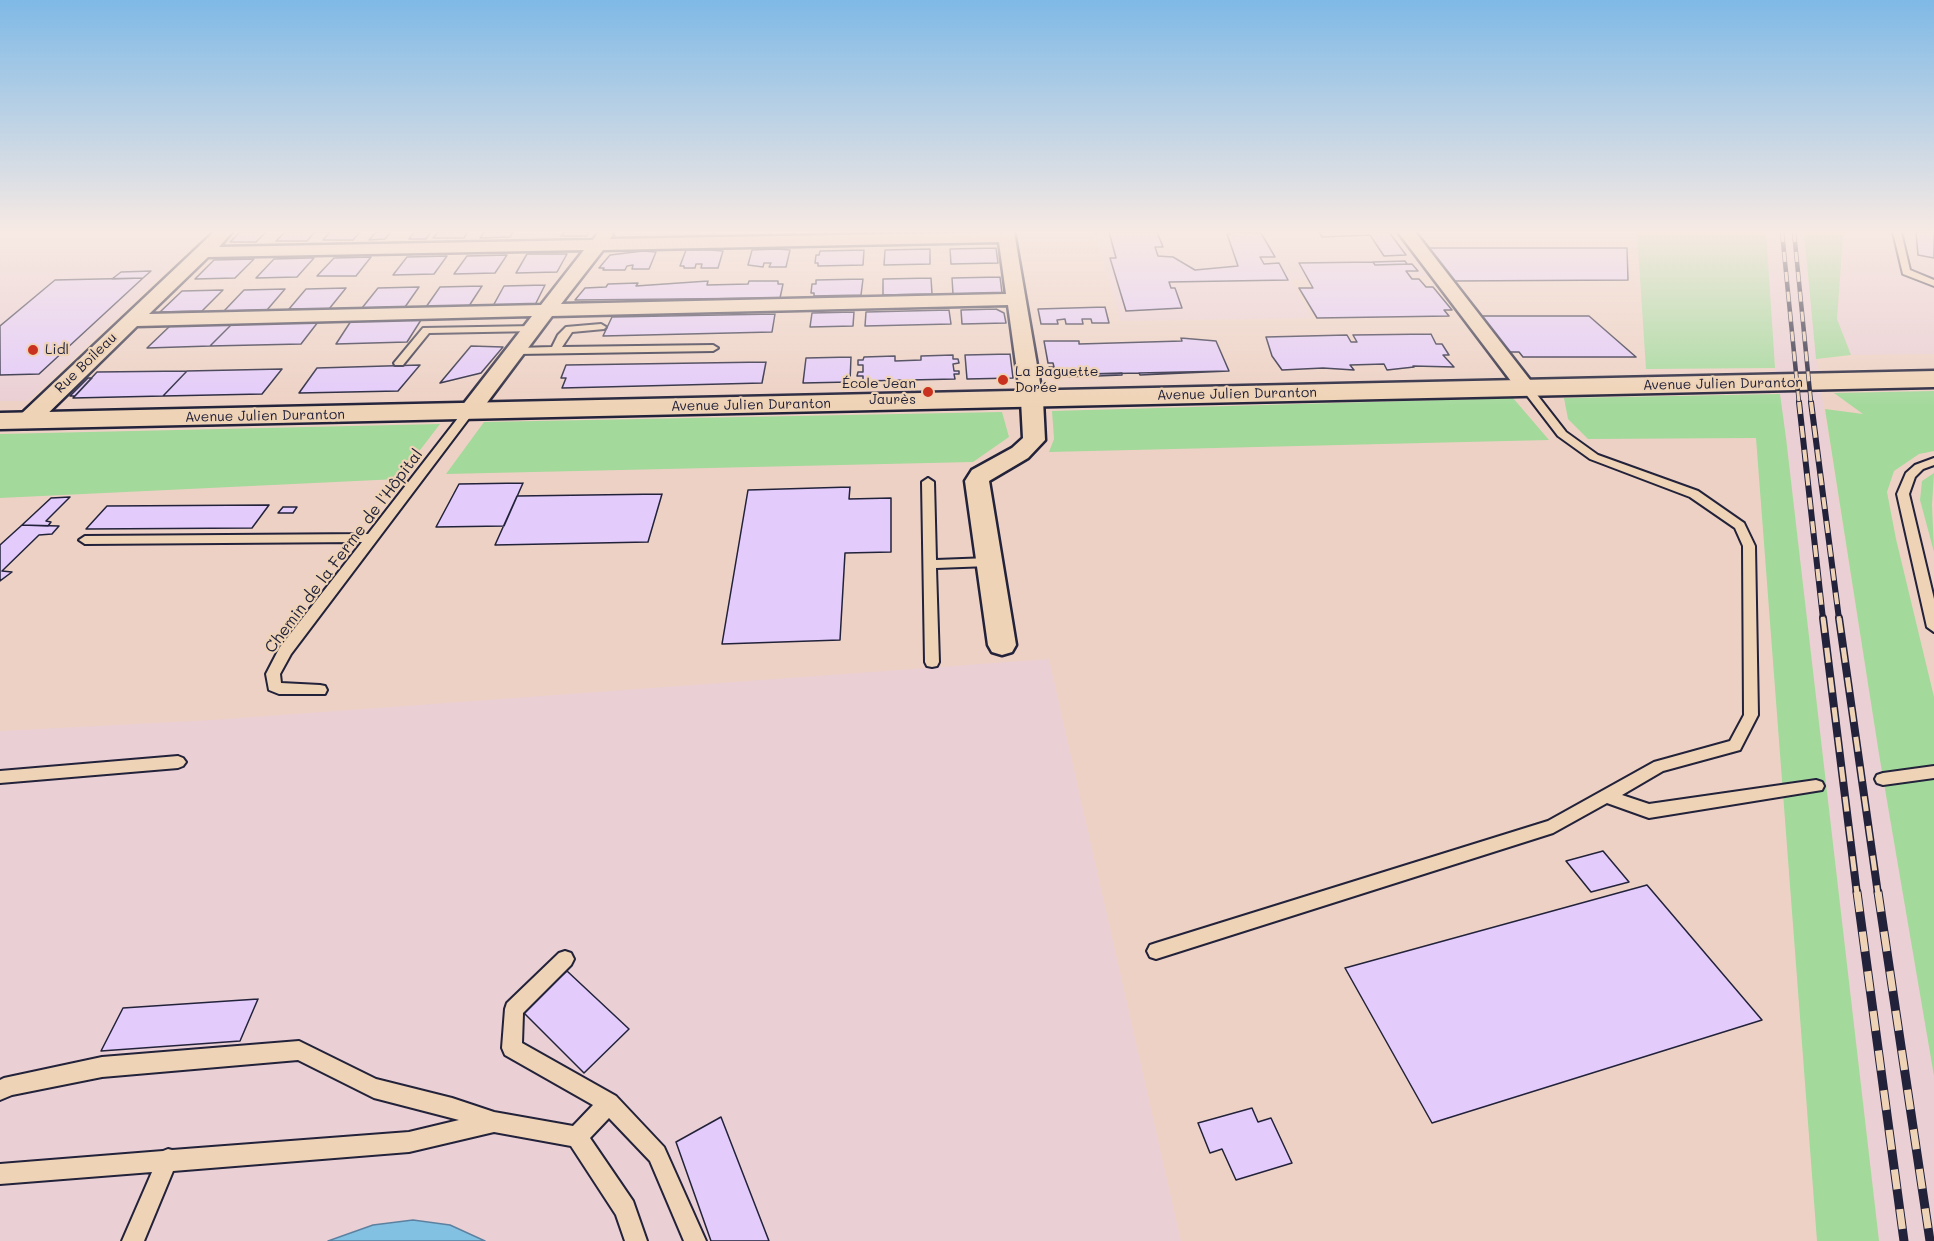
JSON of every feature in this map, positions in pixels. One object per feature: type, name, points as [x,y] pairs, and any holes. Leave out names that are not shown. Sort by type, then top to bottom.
[{"type":"main road","name":"Avenue Julien Duranton","points":[[0,421],[463,422],[1032,399],[1934,379]]},
{"type":"street","name":"Rue Boileau","points":[[27,420],[163,290]]},
{"type":"street","points":[[463,422],[564,290]]},
{"type":"street","points":[[1002,645],[977,481],[980,475],[1020,453],[1034,440],[1032,399],[1016,290]]},
{"type":"street","points":[[1451,290],[1527,389]]},
{"type":"street","points":[[132,320],[1017,299]]},
{"type":"lane","points":[[556,350],[563,335],[569,329],[601,327]]},
{"type":"lane","points":[[399,363],[426,330],[534,329]]},
{"type":"lane","points":[[517,351],[713,348]]},
{"type":"lane","points":[[1156,951],[1553,826],[1659,766],[1735,746],[1751,715],[1749,546],[1740,526],[1694,494],[1620,467],[1586,451],[1562,434],[1527,389]]},
{"type":"lane","name":"Chemin de la Ferme de l'Hôpital","points":[[320,690],[284,690],[274,686],[273,674],[285,651],[463,422]]},
{"type":"lane","points":[[1934,461],[1919,467],[1910,475],[1903,494],[1934,627]]},
{"type":"lane","points":[[928,482],[932,662]]},
{"type":"lane","points":[[86,540],[372,538]]},
{"type":"lane","points":[[930,564],[989,562]]},
{"type":"lane","points":[[0,777],[178,762]]},
{"type":"lane","points":[[1883,779],[1934,772]]},
{"type":"lane","points":[[1606,796],[1649,811],[1816,786]]},
{"type":"lane","points":[[565,959],[514,1009],[512,1048],[609,1102],[657,1154],[695,1241]]},
{"type":"lane","points":[[0,1090],[11,1085],[102,1067],[299,1050],[374,1088],[453,1108],[494,1122],[577,1137],[625,1209],[636,1241]]},
{"type":"lane","points":[[577,1137],[609,1102]]},
{"type":"lane","points":[[0,1174],[168,1159],[409,1142],[494,1122]]},
{"type":"lane","points":[[132,1241],[168,1159]]},
{"type":"shaded area","name":"Lidl","points":[[0,290],[146,290],[28,401],[0,401]]},
{"type":"shaded area","points":[[1112,290],[1296,290],[1312,318],[1121,321]]},
{"type":"shaded area","points":[[1770,290],[1809,290],[1816,359],[1879,754],[1934,1076],[1934,1241],[1879,1241],[1786,438],[1775,368]]},
{"type":"shaded area","points":[[1839,290],[1934,290],[1934,354],[1851,355],[1837,319]]},
{"type":"shaded area","points":[[1049,659],[1181,1241],[0,1241],[0,731],[212,720]]},
{"type":"green space","points":[[1641,290],[1770,290],[1775,368],[1646,369]]},
{"type":"green space","points":[[1809,290],[1839,290],[1837,319],[1851,355],[1816,359]]},
{"type":"green space","points":[[1934,391],[1934,451],[1919,454],[1894,471],[1887,492],[1934,697],[1934,1076],[1879,754],[1825,409],[1863,414],[1834,393]]},
{"type":"green space","points":[[1780,394],[1879,1241],[1817,1241],[1756,438],[1588,439],[1568,419],[1564,398]]},
{"type":"green space","points":[[1513,398],[1549,440],[1049,452],[1054,439],[1052,411]]},
{"type":"green space","points":[[1002,412],[1009,437],[973,462],[446,474],[484,422]]},
{"type":"green space","points":[[440,424],[398,479],[0,498],[0,434]]},
{"type":"green space","points":[[1934,473],[1932,505],[1934,552],[1920,500],[1922,481]]},
{"type":"water","points":[[413,1220],[450,1225],[485,1241],[328,1241],[373,1225]]},
{"type":"building","name":"Lidl","points":[[43,290],[130,290],[39,374],[0,375],[0,326]]},
{"type":"building","points":[[223,290],[202,311],[160,312],[182,291]]},
{"type":"building","points":[[244,290],[284,290],[267,310],[224,311]]},
{"type":"building","points":[[305,290],[344,290],[329,309],[289,309]]},
{"type":"building","points":[[376,290],[417,290],[405,307],[362,308]]},
{"type":"building","points":[[438,290],[479,290],[469,306],[426,307]]},
{"type":"building","points":[[502,290],[543,290],[535,305],[493,306]]},
{"type":"building","points":[[583,290],[782,290],[780,298],[575,300]]},
{"type":"building","points":[[811,290],[862,290],[861,295],[814,296],[814,293],[811,293]]},
{"type":"building","points":[[883,290],[932,290],[932,294],[883,295]]},
{"type":"building","points":[[953,290],[1002,290],[1002,293],[953,294]]},
{"type":"building","points":[[1120,290],[1176,290],[1182,308],[1126,311]]},
{"type":"building","points":[[1300,290],[1435,290],[1452,310],[1444,310],[1449,316],[1317,318]]},
{"type":"building","points":[[1105,307],[1109,323],[1092,323],[1091,319],[1082,319],[1083,324],[1066,324],[1065,319],[1057,320],[1058,324],[1041,324],[1038,309]]},
{"type":"building","points":[[996,309],[1004,313],[1006,323],[962,324],[961,310]]},
{"type":"building","points":[[949,310],[951,324],[865,326],[866,312]]},
{"type":"building","points":[[854,312],[853,326],[810,327],[812,313]]},
{"type":"building","points":[[775,314],[772,332],[603,336],[612,317]]},
{"type":"building","points":[[1482,316],[1589,316],[1636,357],[1523,357],[1519,352],[1509,352]]},
{"type":"building","points":[[421,320],[407,342],[336,344],[351,321]]},
{"type":"building","points":[[318,322],[301,344],[210,346],[232,324]]},
{"type":"building","points":[[232,324],[210,346],[147,348],[171,325]]},
{"type":"building","points":[[1431,334],[1436,344],[1442,344],[1449,355],[1443,355],[1454,367],[1413,366],[1387,370],[1384,364],[1350,365],[1354,370],[1323,368],[1282,370],[1272,356],[1266,337],[1347,335],[1351,342],[1357,342],[1353,335]]},
{"type":"building","points":[[1181,338],[1216,341],[1229,371],[1050,375],[1049,367],[1054,367],[1053,363],[1048,363],[1044,341],[1079,341],[1079,344],[1182,341]]},
{"type":"building","points":[[471,346],[503,347],[481,373],[440,383]]},
{"type":"building","points":[[1010,354],[1013,378],[967,379],[965,355]]},
{"type":"building","points":[[953,355],[953,359],[958,359],[959,363],[953,364],[954,371],[959,371],[959,374],[954,374],[955,379],[863,381],[863,376],[857,376],[858,372],[863,372],[863,365],[858,365],[858,360],[863,360],[864,357],[895,356],[895,361],[921,360],[921,356]]},
{"type":"building","points":[[851,357],[850,382],[803,383],[806,358]]},
{"type":"building","points":[[766,362],[762,383],[562,388],[566,378],[561,378],[566,365]]},
{"type":"building","points":[[420,365],[398,391],[299,393],[317,368]]},
{"type":"building","points":[[282,369],[262,394],[163,396],[187,371]]},
{"type":"building","points":[[187,371],[163,396],[73,398],[97,372]]},
{"type":"building","points":[[1229,371],[1140,375],[1139,373],[1182,372]]},
{"type":"building","points":[[1122,373],[1122,375],[1097,376],[1051,377],[1050,375]]},
{"type":"building","points":[[88,378],[92,378],[75,396],[70,396]]},
{"type":"building","points":[[523,483],[504,526],[436,527],[459,484]]},
{"type":"building","points":[[850,487],[849,499],[891,498],[891,552],[845,553],[840,640],[722,644],[748,490]]},
{"type":"building","points":[[662,494],[648,542],[495,545],[517,496]]},
{"type":"building","points":[[70,497],[46,521],[51,522],[48,526],[22,525],[51,498]]},
{"type":"building","points":[[269,505],[252,528],[86,529],[107,506]]},
{"type":"building","points":[[283,507],[297,507],[293,513],[278,513]]},
{"type":"building","points":[[22,525],[59,526],[52,534],[39,535],[2,571],[12,572],[0,581],[0,545]]},
{"type":"building","points":[[1603,851],[1629,882],[1591,892],[1566,861]]},
{"type":"building","points":[[1647,885],[1762,1020],[1432,1123],[1345,968]]},
{"type":"building","points":[[567,971],[629,1029],[584,1073],[522,1011]]},
{"type":"building","points":[[258,999],[240,1041],[101,1051],[123,1008]]},
{"type":"building","points":[[1252,1108],[1258,1122],[1271,1118],[1292,1163],[1236,1180],[1222,1149],[1210,1153],[1198,1123]]},
{"type":"building","points":[[721,1117],[769,1241],[711,1241],[676,1142]]},
{"type":"railway","points":[[1788,290],[1799,403]]},
{"type":"railway","points":[[1800,290],[1811,403]]},
{"type":"railway","points":[[1799,402],[1823,619]]},
{"type":"railway","points":[[1811,402],[1839,619]]},
{"type":"railway","points":[[1823,618],[1857,894]]},
{"type":"railway","points":[[1839,618],[1878,894]]},
{"type":"railway","points":[[1857,892],[1904,1241]]},
{"type":"railway","points":[[1878,892],[1930,1241]]},
{"type":"place","name":"Lidl","points":[[33,350]]},
{"type":"place","name":"La Baguette Dorée","points":[[1003,380]]},
{"type":"place","name":"École Jean Jaurès","points":[[928,392]]}]
